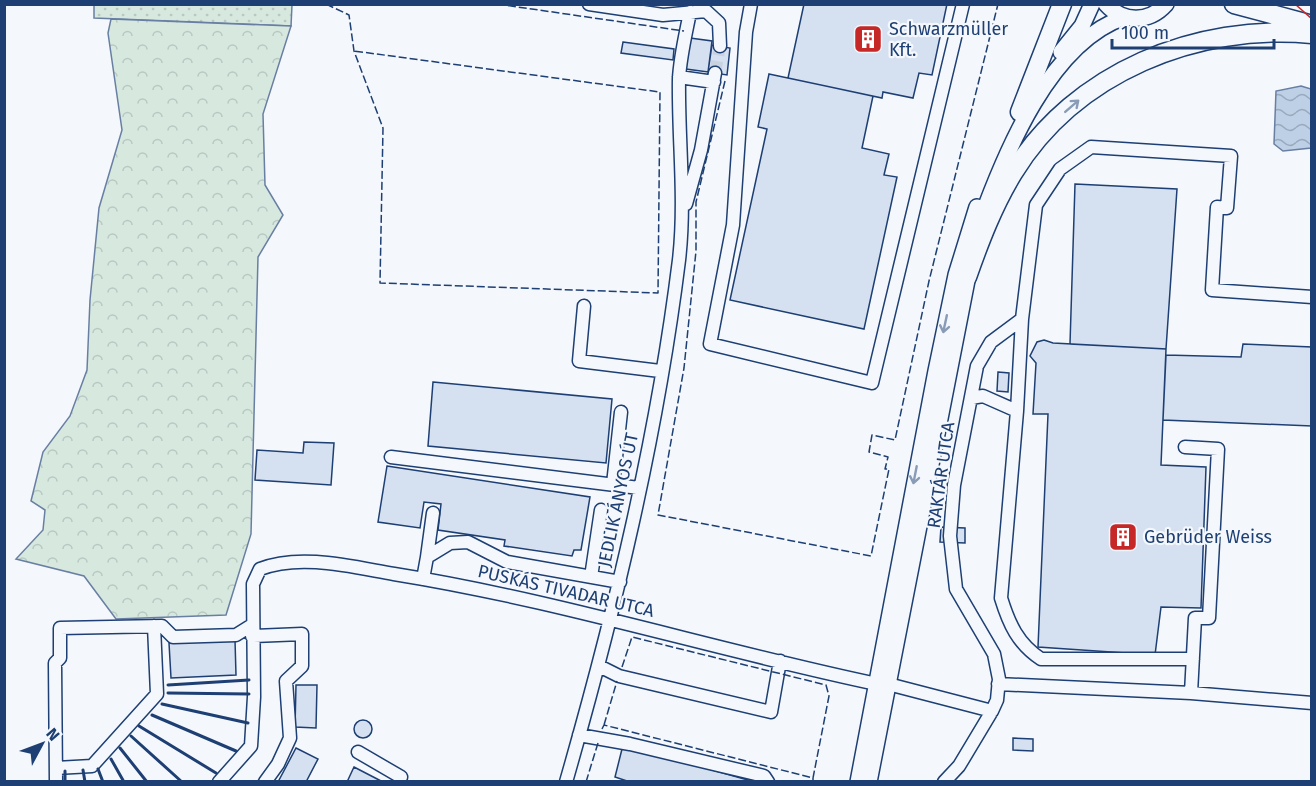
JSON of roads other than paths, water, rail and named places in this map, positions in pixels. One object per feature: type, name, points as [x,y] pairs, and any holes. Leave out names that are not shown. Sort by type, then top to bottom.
[{"type":"highway","points":[[1020,112],[1062,4]]},
{"type":"highway","points":[[1234,4],[1311,25]]},
{"type":"highway","points":[[967,277],[988,219],[1014,171],[1048,129],[1085,95],[1138,63],[1185,45],[1220,36],[1278,31],[1311,34]]},
{"type":"main road","points":[[869,782],[882,684],[956,275],[986,182],[1020,112],[1082,26],[1092,4]]},
{"type":"main road","points":[[1106,4],[1125,17]]},
{"type":"main road","points":[[858,782],[882,684],[967,277],[980,222],[1006,155],[1026,118],[1070,54],[1109,22],[1125,17],[1143,18],[1152,15],[1166,4]]},
{"type":"street","points":[[589,4],[678,16],[690,12],[706,11],[714,16],[721,30],[720,46]]},
{"type":"street","points":[[751,4],[733,225],[710,344],[872,383],[963,4]]},
{"type":"street","points":[[682,220],[679,77],[690,12]]},
{"type":"street","points":[[679,77],[714,78],[701,150],[682,220]]},
{"type":"street","points":[[1192,659],[1041,659],[1025,648],[1007,620],[1001,598],[1017,411],[1022,319],[1036,205],[1060,169],[1091,147],[1231,156],[1227,208],[1217,207],[1212,290],[1311,297]]},
{"type":"street","name":"JEDLIK ÁNYOS ÚT","points":[[566,782],[612,620],[620,582],[660,371],[679,260],[682,220]]},
{"type":"street","points":[[584,306],[579,361],[660,371]]},
{"type":"street","name":"RAKTÁR UTCA","points":[[944,782],[959,766],[992,711],[998,684],[994,654],[956,589],[950,537],[954,485],[977,366],[991,342],[1022,319]]},
{"type":"street","points":[[971,399],[983,396],[1017,411]]},
{"type":"street","points":[[613,484],[621,411]]},
{"type":"street","points":[[1185,447],[1218,449],[1209,618],[1195,618],[1191,693]]},
{"type":"street","points":[[391,457],[639,488]]},
{"type":"street","points":[[591,577],[601,510]]},
{"type":"street","points":[[423,579],[433,513]]},
{"type":"street","points":[[426,557],[450,543],[468,542],[507,562],[620,582]]},
{"type":"street","name":"PUSKÁS TIVADAR UTCA","points":[[252,631],[253,584],[260,569],[279,562],[344,566],[423,579],[612,620],[992,711]]},
{"type":"street","points":[[56,768],[92,766],[157,694],[154,626]]},
{"type":"street","points":[[56,782],[55,663],[60,658],[60,628],[162,626],[173,637],[236,635],[252,631],[302,634],[302,666],[286,681],[290,738],[278,764],[265,782]]},
{"type":"street","points":[[219,782],[251,746],[254,697],[252,631]]},
{"type":"street","points":[[599,666],[619,676],[771,712],[780,661]]},
{"type":"street","points":[[998,684],[1191,693],[1311,703]]},
{"type":"street","points":[[579,735],[630,744],[764,776],[768,782]]},
{"type":"street","points":[[358,752],[403,780]]},
{"type":"water","points":[[1301,86],[1311,89],[1311,148],[1283,151],[1274,144],[1276,91]]},
{"type":"tunnel","points":[[715,73],[720,46]]},
{"type":"place","name":"Schwarzmüller Kft.","points":[[868,39]]},
{"type":"place","name":"Gebrüder Weiss","points":[[1123,537]]}]
